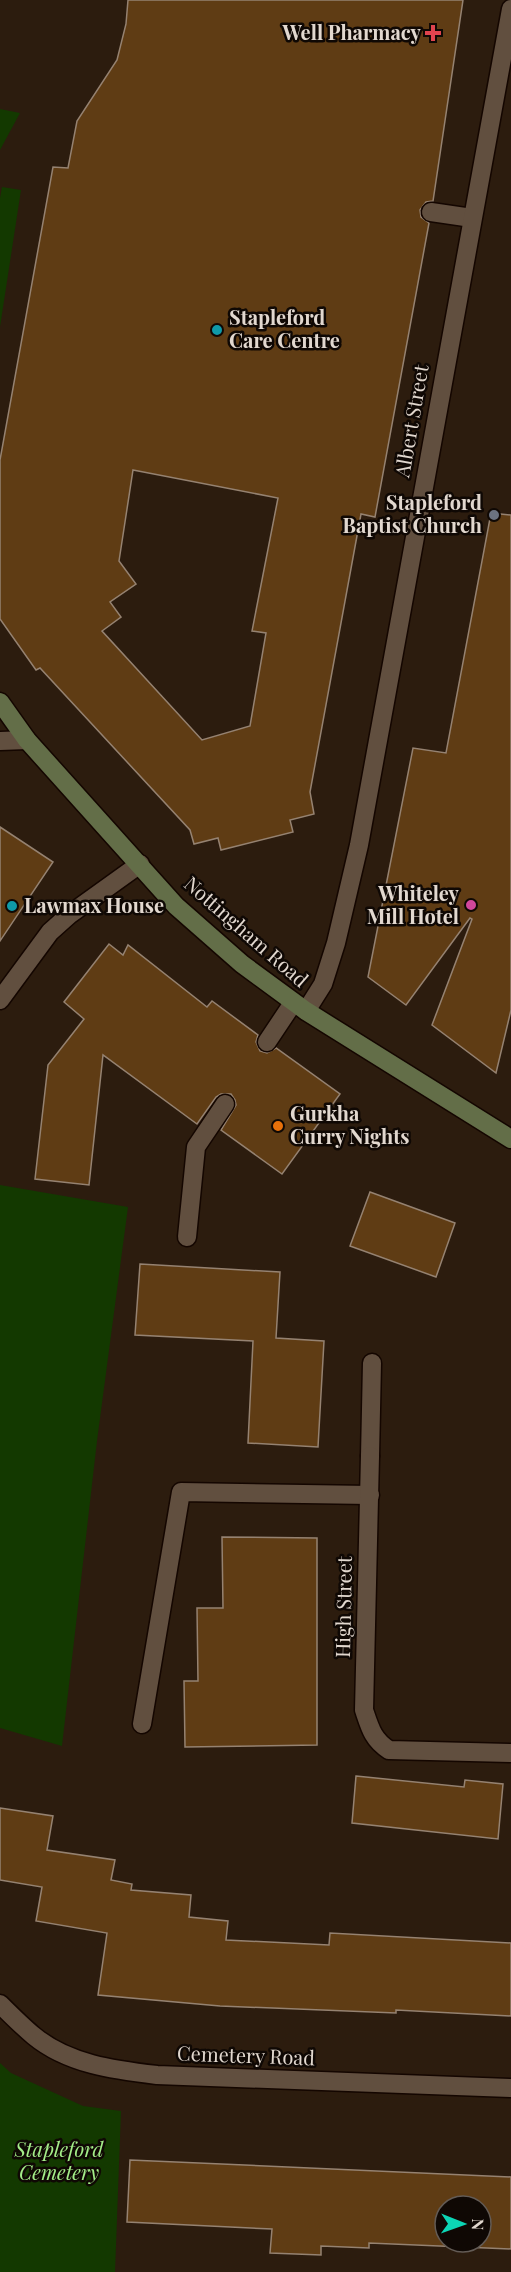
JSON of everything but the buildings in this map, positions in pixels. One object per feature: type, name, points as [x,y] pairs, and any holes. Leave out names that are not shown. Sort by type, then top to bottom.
[{"type":"main road","name":"Nottingham Road","points":[[0,702],[27,740],[176,906],[242,964],[300,1007],[511,1139]]},
{"type":"street","name":"Albert Street","points":[[267,1042],[323,984],[336,943],[359,845],[511,9]]},
{"type":"street","points":[[431,212],[472,218]]},
{"type":"street","points":[[0,741],[27,740]]},
{"type":"street","points":[[0,1000],[50,932],[69,915],[140,864]]},
{"type":"street","points":[[187,1236],[196,1147],[225,1104]]},
{"type":"street","name":"High Street","points":[[372,1363],[364,1710],[372,1735],[389,1750],[511,1753]]},
{"type":"street","points":[[142,1724],[181,1492],[370,1496]]},
{"type":"street","name":"Cemetery Road","points":[[0,2004],[36,2037],[69,2057],[123,2071],[157,2075],[511,2088]]},
{"type":"green space","points":[[0,109],[20,113],[0,150]]},
{"type":"green space","points":[[2,187],[21,190],[0,327],[0,198]]},
{"type":"green space","points":[[0,1185],[128,1207],[97,1441],[62,1746],[0,1728]]},
{"type":"green space","name":"Stapleford Cemetery","points":[[0,2063],[11,2073],[83,2106],[121,2111],[115,2272],[0,2272]]},
{"type":"place","name":"Well Pharmacy","points":[[433,33]]},
{"type":"place","name":"Stapleford Care Centre","points":[[217,330]]},
{"type":"place","name":"Stapleford Baptist Church","points":[[494,515]]},
{"type":"place","name":"Whiteley Mill Hotel","points":[[471,905]]},
{"type":"place","name":"Lawmax House","points":[[12,906]]},
{"type":"place","name":"Gurkha Curry Nights","points":[[278,1126]]}]
